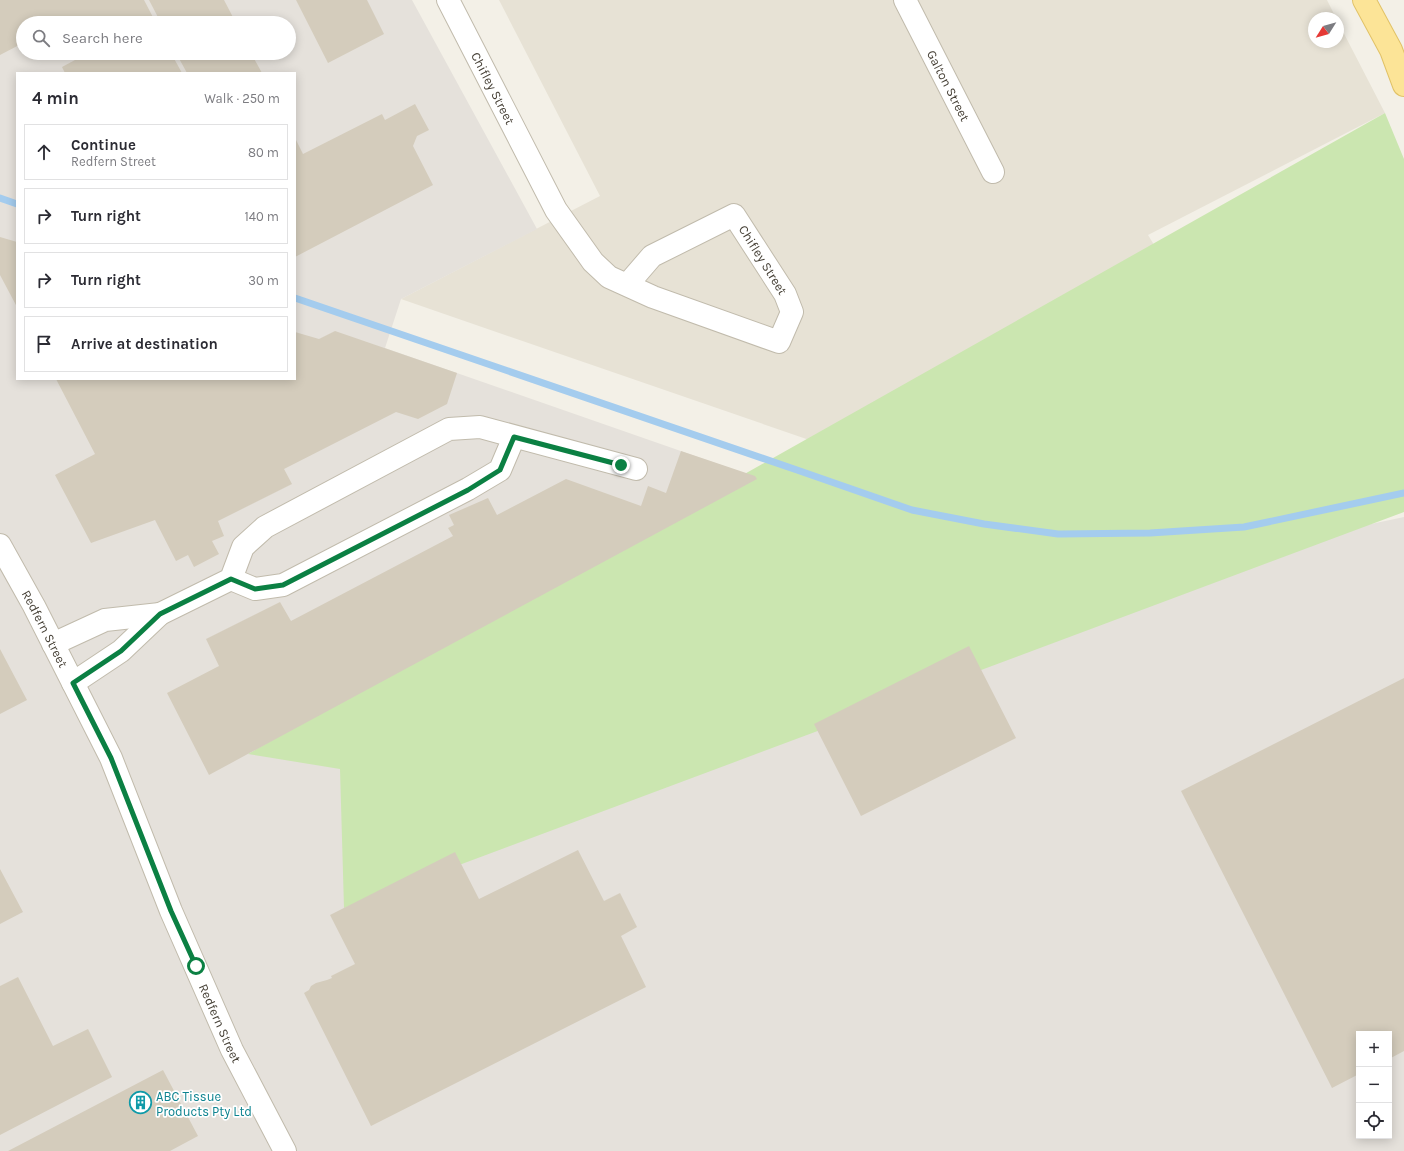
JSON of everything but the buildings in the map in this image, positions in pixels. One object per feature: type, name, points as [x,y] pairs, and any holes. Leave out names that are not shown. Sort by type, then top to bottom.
[{"type":"main road","points":[[1364,0],[1391,50],[1404,85]]},
{"type":"street","name":"Chifley Street","points":[[448,0],[556,210],[593,262],[609,277],[653,297],[779,342],[792,312],[785,294],[734,215],[652,256],[628,285]]},
{"type":"street","name":"Galton Street","points":[[905,0],[993,172]]},
{"type":"street","points":[[73,683],[121,651],[160,614],[231,579],[243,547],[265,527],[449,429],[480,427],[636,469]]},
{"type":"street","points":[[231,579],[255,589],[283,585],[468,490],[500,470],[514,437]]},
{"type":"street","name":"Redfern Street","points":[[0,545],[53,644],[111,758],[171,911],[232,1050],[285,1151]]},
{"type":"street","points":[[53,644],[105,620],[160,614]]},
{"type":"shaded area","points":[[0,0],[412,0],[537,229],[401,299],[385,348],[761,479],[1179,565],[1404,517],[1404,1151],[0,1151]]},
{"type":"shaded area","points":[[499,0],[1327,0],[1333,12],[1308,12],[1308,48],[1344,48],[1344,34],[1385,113],[1148,235],[1164,261],[821,444],[401,299],[600,196]]},
{"type":"green space","points":[[1385,113],[1404,159],[1404,512],[344,908],[340,769],[248,754]]},
{"type":"waterway","points":[[0,198],[16,204]]},
{"type":"waterway","points":[[296,298],[912,510],[984,524],[1058,534],[1150,533],[1244,527],[1404,493]]},
{"type":"place","name":"ABC Tissue Products Pty Ltd","points":[[140,1103]]},
{"type":"route","points":[[196,966],[171,911],[111,758],[73,683],[121,651],[160,614],[231,579],[255,589],[283,585],[468,490],[500,470],[514,437],[621,465]]}]
